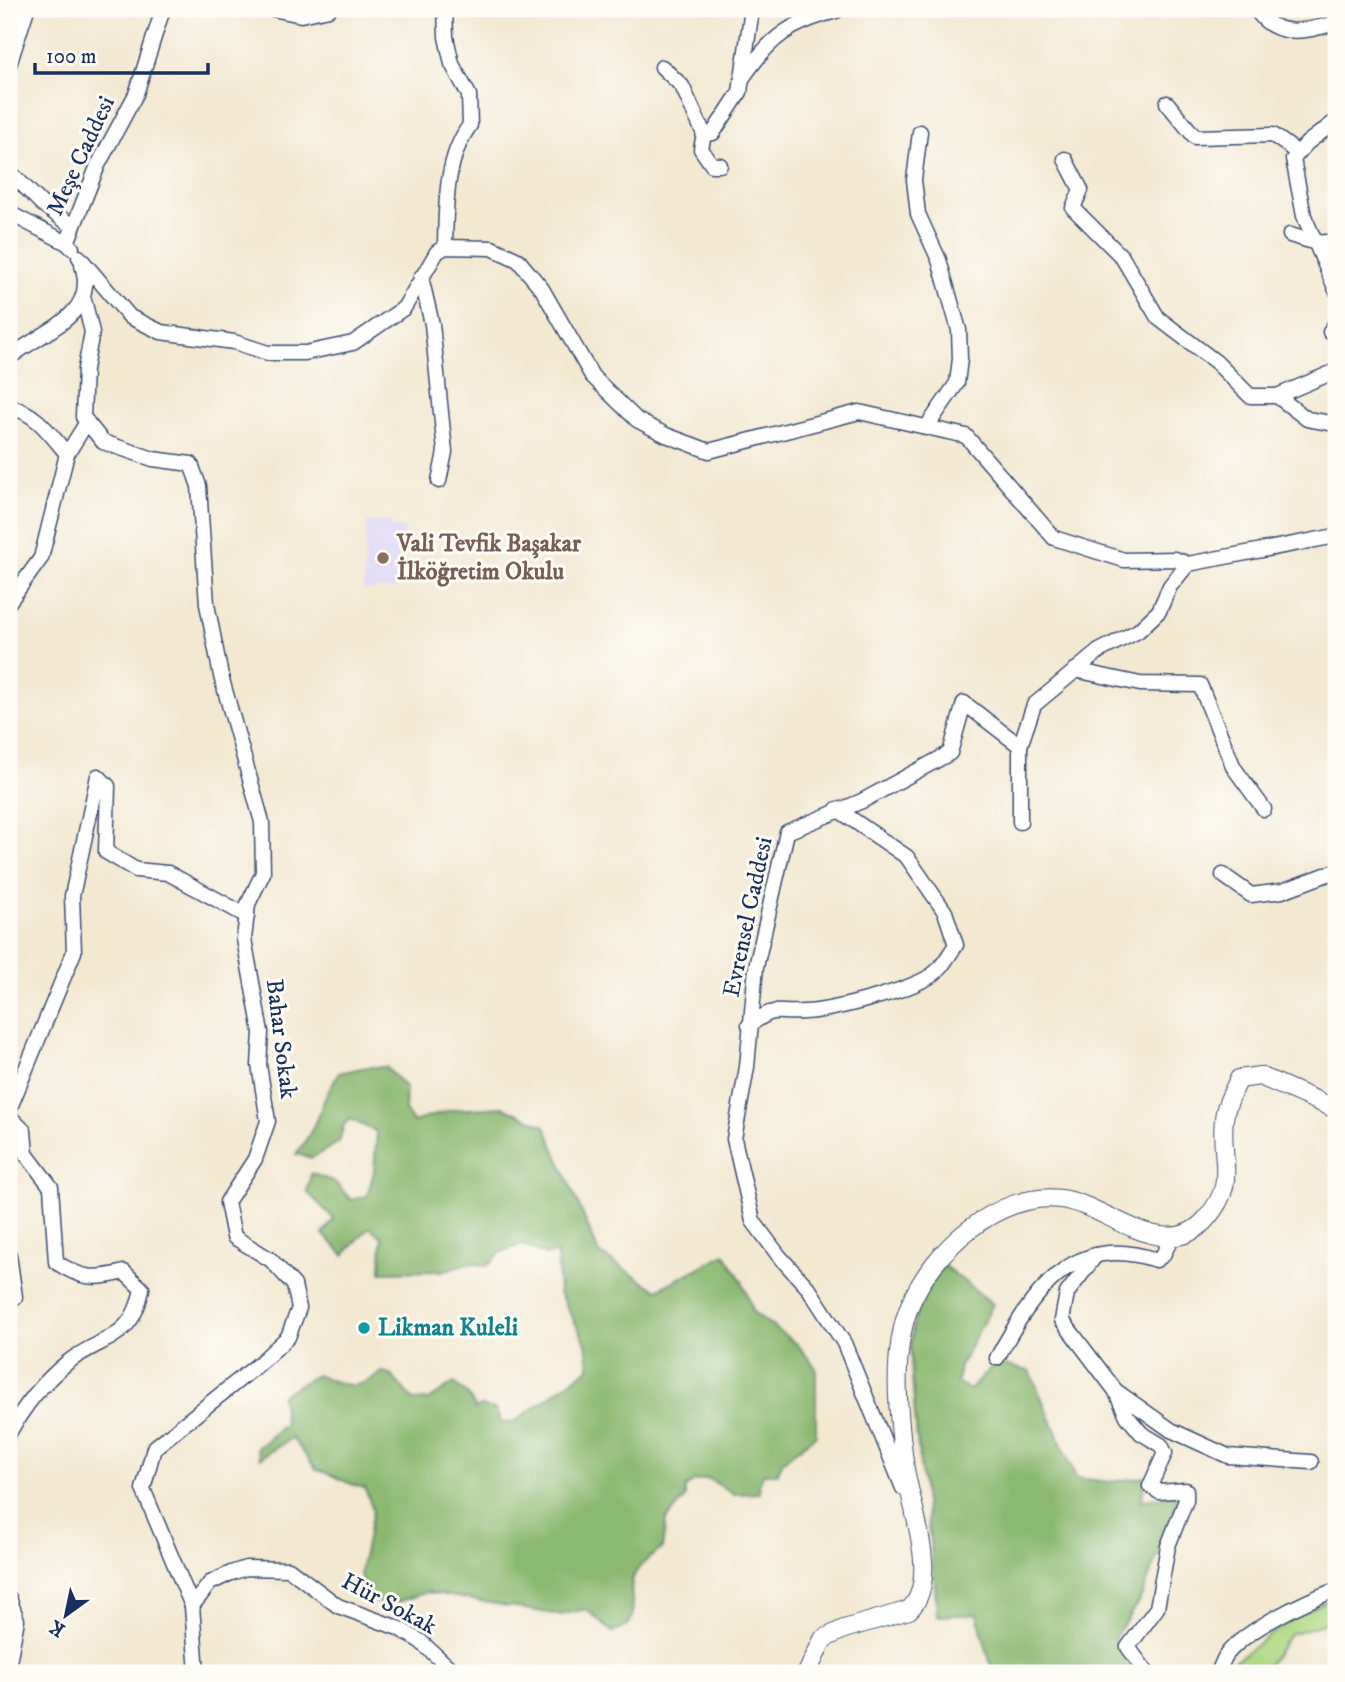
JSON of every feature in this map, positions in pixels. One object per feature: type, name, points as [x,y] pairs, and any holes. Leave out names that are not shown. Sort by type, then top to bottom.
[{"type":"street","points":[[9,65],[27,9]]},
{"type":"street","name":"Meşe Caddesi","points":[[67,243],[98,165],[136,94],[163,9]]},
{"type":"street","points":[[273,9],[301,15],[329,9]]},
{"type":"street","points":[[445,9],[446,37],[452,64],[468,95],[470,125],[457,143],[446,197],[445,247]]},
{"type":"street","points":[[704,134],[713,132],[740,92],[752,9]]},
{"type":"street","points":[[1256,9],[1262,18],[1279,29],[1302,33],[1336,23]]},
{"type":"street","points":[[742,80],[765,46],[774,39],[800,20],[836,11]]},
{"type":"street","points":[[662,67],[682,86],[704,134],[701,149],[712,165],[720,165]]},
{"type":"street","points":[[1167,103],[1195,137],[1273,135],[1298,153]]},
{"type":"street","points":[[1336,121],[1293,159],[1304,216],[1336,290]]},
{"type":"street","points":[[920,132],[915,180],[918,215],[939,260],[959,330],[960,359],[957,383],[926,428]]},
{"type":"street","points":[[1065,159],[1081,190],[1073,208],[1122,257],[1158,318],[1216,362],[1250,396],[1277,396],[1336,371]]},
{"type":"street","points":[[9,171],[42,204],[72,226]]},
{"type":"street","points":[[9,213],[67,243],[130,317],[161,332],[234,342],[268,353],[305,353],[353,343],[404,309],[437,252],[445,247],[492,248],[518,260],[542,289],[592,376],[637,420],[666,435],[709,451],[859,412],[966,436],[1054,538],[1124,560],[1175,559],[1188,564],[1336,536]]},
{"type":"street","points":[[1290,235],[1317,243],[1336,241]]},
{"type":"street","points":[[9,602],[41,558],[67,454],[87,422],[83,417],[85,369],[92,332],[84,300],[86,278],[79,257]]},
{"type":"street","points":[[421,277],[432,324],[445,452],[439,481]]},
{"type":"street","points":[[9,358],[73,314],[84,300]]},
{"type":"street","points":[[1336,322],[1330,332],[1336,331]]},
{"type":"street","points":[[1277,396],[1307,419],[1336,424]]},
{"type":"street","points":[[9,407],[21,409],[42,424],[67,454]]},
{"type":"street","name":"Bahar Sokak","points":[[87,422],[103,442],[153,458],[191,464],[199,486],[207,604],[221,676],[262,822],[263,873],[248,904],[244,939],[261,1031],[258,1065],[268,1121],[255,1159],[227,1202],[234,1237],[271,1260],[294,1285],[299,1308],[288,1337],[260,1363],[154,1448],[143,1489],[192,1606],[197,1673]]},
{"type":"street","points":[[1020,821],[1020,746],[1034,705],[1099,651],[1138,631],[1159,611],[1170,586],[1188,564]]},
{"type":"street","points":[[1075,670],[1139,684],[1200,685],[1234,768],[1264,809]]},
{"type":"street","name":"Evrensel Caddesi","points":[[916,1521],[844,1343],[810,1289],[779,1256],[752,1221],[734,1139],[747,1068],[756,967],[787,832],[837,809],[863,801],[950,752],[964,703],[1020,746]]},
{"type":"street","points":[[9,1111],[74,952],[72,896],[98,776],[108,786],[106,852],[136,870],[168,873],[247,916]]},
{"type":"street","points":[[749,1025],[772,1010],[804,1012],[870,1000],[904,987],[935,973],[956,945],[945,912],[907,857],[837,809]]},
{"type":"street","points":[[1223,875],[1251,895],[1282,891],[1336,871]]},
{"type":"street","points":[[807,1673],[823,1639],[844,1629],[909,1610],[917,1603],[924,1569],[904,1463],[899,1394],[900,1340],[910,1305],[924,1278],[947,1247],[975,1224],[1013,1207],[1058,1198],[1078,1202],[1155,1236],[1172,1237],[1191,1231],[1205,1221],[1222,1198],[1227,1182],[1224,1116],[1239,1079],[1260,1076],[1336,1109]]},
{"type":"street","points":[[9,1116],[24,1131],[26,1154],[51,1187],[56,1262],[72,1273],[100,1279],[124,1272],[142,1289],[137,1314],[119,1333],[69,1362],[25,1403],[9,1433]]},
{"type":"street","points":[[997,1358],[1023,1310],[1075,1261],[1121,1252],[1156,1260],[1163,1255],[1172,1237]]},
{"type":"street","points":[[9,1255],[15,1297],[9,1302]]},
{"type":"street","points":[[1096,1255],[1067,1293],[1062,1320],[1115,1390],[1127,1416],[1140,1433],[1161,1445],[1165,1453],[1150,1486],[1159,1492],[1186,1490],[1186,1500],[1168,1546],[1157,1608],[1128,1647],[1147,1673]]},
{"type":"street","points":[[1115,1390],[1171,1430],[1227,1455],[1311,1462]]},
{"type":"street","name":"Hür Sokak","points":[[192,1606],[210,1583],[231,1573],[246,1568],[289,1569],[338,1606],[412,1636],[455,1673]]},
{"type":"street","points":[[1217,1673],[1228,1653],[1265,1625],[1310,1599],[1336,1590]]},
{"type":"street","points":[[9,1598],[16,1620],[9,1662]]},
{"type":"shaded area","name":"Vali Tevfik Başakar İlköğretim Okulu","points":[[392,521],[390,527],[405,528],[397,589],[363,590],[367,522]]},
{"type":"green space","points":[[367,1067],[386,1067],[406,1088],[405,1110],[413,1122],[451,1110],[504,1107],[545,1126],[599,1253],[657,1290],[725,1254],[742,1281],[754,1313],[797,1344],[816,1368],[816,1435],[783,1461],[777,1474],[764,1473],[759,1483],[760,1493],[734,1494],[709,1479],[694,1481],[685,1488],[685,1498],[666,1520],[662,1549],[644,1563],[633,1577],[632,1619],[622,1629],[612,1632],[586,1609],[560,1615],[427,1592],[389,1605],[364,1599],[360,1572],[373,1511],[365,1488],[317,1470],[292,1438],[260,1458],[257,1448],[285,1424],[281,1395],[316,1375],[335,1382],[357,1385],[382,1372],[390,1374],[414,1401],[429,1400],[454,1383],[467,1394],[476,1409],[481,1406],[494,1409],[503,1423],[514,1422],[589,1368],[586,1343],[559,1293],[557,1253],[546,1255],[523,1245],[501,1252],[487,1266],[471,1263],[441,1271],[381,1272],[382,1237],[369,1227],[344,1255],[323,1234],[334,1219],[307,1192],[311,1173],[335,1182],[351,1200],[367,1196],[374,1172],[377,1132],[350,1119],[344,1125],[339,1142],[312,1158],[296,1154],[310,1133],[339,1073]]},
{"type":"green space","points":[[943,1265],[993,1304],[960,1366],[957,1382],[970,1390],[995,1363],[1030,1371],[1076,1478],[1109,1482],[1146,1477],[1141,1501],[1175,1494],[1177,1502],[1142,1596],[1114,1639],[1139,1673],[993,1673],[977,1614],[937,1616],[916,1429],[911,1352],[912,1332],[919,1306]]},
{"type":"green space","points":[[1336,1595],[1336,1620],[1290,1634],[1262,1673],[1227,1673],[1230,1664],[1289,1621]]},
{"type":"place","name":"Vali Tevfik Başakar İlköğretim Okulu","points":[[383,558]]},
{"type":"place","name":"Likman Kuleli","points":[[364,1328]]}]
